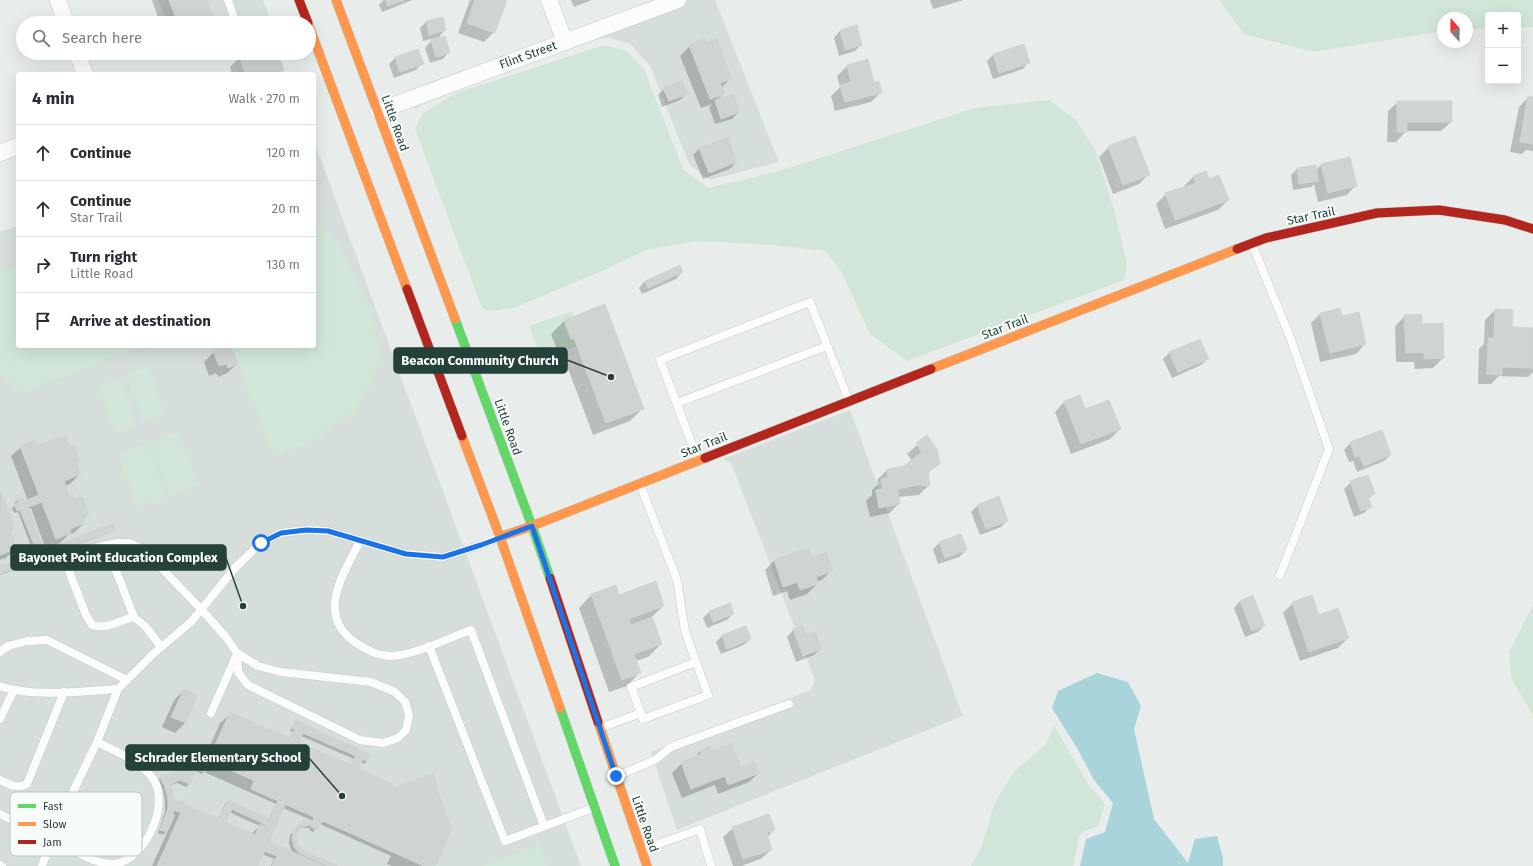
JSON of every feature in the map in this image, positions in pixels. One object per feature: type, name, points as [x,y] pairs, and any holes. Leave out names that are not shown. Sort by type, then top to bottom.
[{"type":"main road","points":[[299,0],[305,16]]},
{"type":"main road","name":"Little Road","points":[[336,0],[532,526],[647,866]]},
{"type":"main road","points":[[316,45],[500,537],[596,807],[615,866]]},
{"type":"main road","name":"Star Trail","points":[[500,537],[532,526],[1266,238],[1377,213],[1439,210],[1505,220],[1533,229]]},
{"type":"street","points":[[58,0],[64,16]]},
{"type":"street","points":[[549,0],[565,42]]},
{"type":"street","name":"Flint Street","points":[[378,111],[678,0]]},
{"type":"street","points":[[80,60],[84,72]]},
{"type":"street","points":[[0,153],[16,147]]},
{"type":"lane","points":[[228,0],[234,16]]},
{"type":"lane","points":[[1252,243],[1290,337],[1329,449],[1280,575]]},
{"type":"lane","points":[[699,460],[660,360],[810,302],[848,401]]},
{"type":"lane","points":[[677,403],[827,346]]},
{"type":"lane","points":[[640,483],[677,580],[685,631],[708,695],[643,719],[631,687],[696,662]]},
{"type":"lane","points":[[73,792],[97,742],[118,689],[161,647],[191,622],[236,568],[261,543],[281,533],[306,530],[328,531],[406,554],[443,557],[481,545],[500,537]]},
{"type":"lane","points":[[360,541],[339,582],[334,601],[337,622],[348,637],[365,649],[388,656],[408,653],[471,630],[544,826]]},
{"type":"lane","points":[[134,617],[99,628],[92,625],[86,616],[69,571],[70,561],[79,554],[94,548],[117,543],[129,544],[143,549],[225,636],[237,653],[258,666],[281,672],[371,682],[394,692],[405,702],[409,715],[406,730],[398,738],[383,743],[360,740],[248,685],[238,672],[237,653]]},
{"type":"lane","points":[[106,545],[134,617],[146,628],[161,647]]},
{"type":"lane","points":[[0,652],[8,646],[14,644],[27,641],[47,640],[127,680]]},
{"type":"lane","points":[[429,646],[505,841],[596,807]]},
{"type":"lane","points":[[211,713],[237,653]]},
{"type":"lane","points":[[0,686],[14,690],[64,692],[118,689]]},
{"type":"lane","points":[[0,719],[14,690]]},
{"type":"lane","points":[[0,780],[12,786],[21,787],[27,784],[64,692]]},
{"type":"lane","points":[[616,776],[655,760],[671,747],[789,704]]},
{"type":"lane","points":[[600,728],[641,713]]},
{"type":"lane","points":[[97,742],[139,765],[152,776],[157,787],[160,798],[157,817],[148,837],[142,845]]},
{"type":"lane","points":[[0,814],[10,819]]},
{"type":"lane","points":[[642,850],[700,829],[711,866]]},
{"type":"lane","points":[[42,866],[45,856]]},
{"type":"lane","points":[[85,856],[93,860],[112,864],[126,860],[131,856]]},
{"type":"shaded area","points":[[158,0],[263,0],[269,16],[164,16]]},
{"type":"shaded area","points":[[656,0],[715,0],[779,162],[709,180],[689,164],[650,66],[628,43],[605,37],[454,86],[419,105],[416,110],[408,92]]},
{"type":"shaded area","points":[[316,146],[581,866],[0,866],[0,232],[16,227],[16,348],[316,348]]},
{"type":"shaded area","points":[[850,410],[963,716],[677,830],[651,752],[811,690],[815,680],[731,463],[723,459]]},
{"type":"green space","points":[[1219,0],[1533,0],[1533,27],[1521,28],[1521,12],[1485,12],[1485,29],[1473,29],[1473,12],[1437,12],[1437,32],[1314,52],[1244,34]]},
{"type":"green space","points":[[604,45],[627,51],[645,71],[683,169],[708,188],[776,172],[975,108],[1049,100],[1076,120],[1095,149],[1115,213],[1127,264],[1124,280],[907,361],[870,334],[841,271],[825,251],[772,245],[697,241],[646,250],[611,267],[514,308],[490,311],[482,308],[415,129],[423,113],[456,93]]},
{"type":"green space","points":[[316,217],[335,240],[369,302],[381,356],[372,382],[354,412],[312,441],[274,457],[232,348],[316,348]]},
{"type":"green space","points":[[16,266],[16,348],[136,348],[22,393],[0,377],[0,272]]},
{"type":"green space","points":[[572,311],[574,316],[564,320],[571,339],[574,338],[577,346],[542,360],[529,326]]},
{"type":"green space","points":[[148,367],[166,414],[144,422],[126,375]]},
{"type":"green space","points":[[119,378],[137,425],[116,433],[98,386]]},
{"type":"green space","points":[[179,432],[199,485],[169,496],[149,443]]},
{"type":"green space","points":[[148,443],[168,497],[138,508],[118,455]]},
{"type":"green space","points":[[1533,605],[1533,715],[1511,678],[1509,652]]},
{"type":"green space","points":[[1054,725],[1088,784],[1105,804],[1098,826],[1083,832],[1079,837],[1073,866],[971,866],[982,845],[995,802],[1014,772],[1046,744]]},
{"type":"green space","points":[[539,845],[547,866],[483,866]]},
{"type":"water","points":[[1097,673],[1128,682],[1141,706],[1134,729],[1154,819],[1188,863],[1195,839],[1217,836],[1223,858],[1223,866],[1080,866],[1086,839],[1105,832],[1113,803],[1094,780],[1077,748],[1052,708],[1058,691]]},
{"type":"building","points":[[169,0],[207,0],[213,16],[175,16]]},
{"type":"building","points":[[386,0],[404,0],[388,6]]},
{"type":"building","points":[[475,0],[507,0],[495,33],[467,23]]},
{"type":"building","points":[[443,17],[446,30],[429,35],[426,21]]},
{"type":"building","points":[[857,25],[862,45],[845,50],[840,30]]},
{"type":"building","points":[[445,36],[450,53],[436,57],[431,40]]},
{"type":"building","points":[[705,38],[707,42],[717,38],[732,79],[720,83],[725,94],[710,99],[689,45]]},
{"type":"building","points":[[1024,44],[1030,63],[999,73],[993,54]]},
{"type":"building","points":[[418,49],[424,64],[400,72],[395,57]]},
{"type":"building","points":[[868,59],[874,82],[879,81],[882,93],[845,102],[840,85],[851,82],[847,65]]},
{"type":"building","points":[[240,60],[280,60],[284,70],[280,72],[245,72]]},
{"type":"building","points":[[682,80],[688,94],[669,101],[663,88]]},
{"type":"building","points":[[733,94],[740,112],[721,119],[715,100]]},
{"type":"building","points":[[1528,96],[1533,97],[1533,144],[1520,142]]},
{"type":"building","points":[[1397,101],[1452,101],[1452,122],[1407,122],[1407,132],[1397,132]]},
{"type":"building","points":[[1135,136],[1150,175],[1123,185],[1108,146]]},
{"type":"building","points":[[728,137],[737,162],[709,173],[699,148]]},
{"type":"building","points":[[1350,157],[1357,186],[1328,193],[1321,164]]},
{"type":"building","points":[[1316,165],[1318,181],[1299,184],[1297,168]]},
{"type":"building","points":[[1206,171],[1209,179],[1219,175],[1229,200],[1175,220],[1165,193],[1196,183],[1193,176]]},
{"type":"building","points":[[680,265],[683,272],[648,288],[645,281]]},
{"type":"building","points":[[605,304],[644,409],[606,423],[574,338],[571,339],[564,320]]},
{"type":"building","points":[[1340,308],[1342,316],[1359,312],[1366,344],[1330,353],[1320,313]]},
{"type":"building","points":[[1495,309],[1513,310],[1512,327],[1533,328],[1533,368],[1502,367],[1502,375],[1487,374],[1488,338],[1494,338]]},
{"type":"building","points":[[1422,314],[1422,324],[1443,323],[1444,358],[1424,359],[1424,352],[1406,353],[1404,315]]},
{"type":"building","points":[[1200,339],[1209,359],[1178,372],[1169,352]]},
{"type":"building","points":[[221,348],[232,348],[238,364],[228,368],[226,364],[219,366],[213,351]]},
{"type":"building","points":[[1080,395],[1085,409],[1109,400],[1121,429],[1081,444],[1064,401]]},
{"type":"building","points":[[1382,430],[1391,455],[1364,466],[1359,455],[1355,457],[1350,442]]},
{"type":"building","points":[[66,435],[70,447],[74,445],[80,460],[76,462],[81,474],[64,481],[70,496],[73,494],[75,499],[83,497],[89,514],[83,517],[85,523],[70,529],[71,533],[56,539],[20,446],[34,440],[36,446]]},
{"type":"building","points":[[927,435],[937,449],[940,464],[928,472],[930,485],[918,485],[898,489],[900,504],[879,508],[876,490],[883,489],[881,479],[888,478],[887,469],[904,466],[922,452],[916,443]]},
{"type":"building","points":[[1368,475],[1375,494],[1368,497],[1372,507],[1361,511],[1350,481]]},
{"type":"building","points":[[1,491],[15,528],[10,530],[17,548],[0,555]]},
{"type":"building","points":[[39,495],[42,502],[28,507],[44,550],[113,523],[116,530],[46,556],[48,560],[40,563],[38,559],[0,574],[0,566],[37,552],[20,510],[17,511],[14,504],[18,503],[16,499],[23,497],[25,501]]},
{"type":"building","points":[[999,496],[1008,521],[986,529],[977,505]]},
{"type":"building","points":[[961,534],[967,550],[945,558],[939,542]]},
{"type":"building","points":[[809,548],[812,557],[827,552],[833,571],[816,577],[818,584],[800,590],[797,582],[783,587],[774,559]]},
{"type":"building","points":[[656,581],[664,606],[629,619],[631,625],[652,617],[662,644],[634,654],[641,673],[622,680],[591,594],[616,585],[619,595]]},
{"type":"building","points":[[1253,595],[1265,626],[1252,631],[1240,601]]},
{"type":"building","points":[[1312,595],[1319,615],[1338,608],[1349,638],[1309,652],[1292,602]]},
{"type":"building","points":[[730,603],[734,614],[713,622],[709,611]]},
{"type":"building","points":[[803,625],[806,635],[815,631],[822,649],[803,656],[793,629]]},
{"type":"building","points":[[746,626],[751,639],[727,649],[722,635]]},
{"type":"building","points":[[184,689],[198,695],[186,723],[171,717]]},
{"type":"building","points":[[230,712],[392,784],[400,803],[437,789],[452,829],[436,866],[424,866],[397,854],[400,846],[208,760]]},
{"type":"building","points":[[296,720],[370,754],[367,761],[363,759],[359,769],[352,765],[356,756],[303,733],[299,743],[290,739],[295,729],[292,728]]},
{"type":"building","points":[[732,743],[741,767],[755,761],[760,773],[728,785],[725,776],[691,789],[681,762],[701,754],[700,750],[710,746],[711,751]]},
{"type":"building","points":[[196,747],[204,750],[200,758],[206,772],[197,769],[190,784],[180,780],[171,784],[174,798],[185,803],[181,813],[174,810],[167,832],[160,830],[168,809],[168,798],[160,777],[181,769],[184,772]]},
{"type":"building","points":[[433,773],[439,788],[400,803],[394,788]]},
{"type":"building","points":[[254,781],[400,846],[397,854],[251,789]]},
{"type":"building","points":[[228,800],[270,819],[278,801],[285,805],[274,831],[265,827],[266,825],[232,809],[226,822],[219,819]]},
{"type":"building","points":[[185,804],[255,835],[260,824],[274,831],[258,866],[157,866]]},
{"type":"building","points":[[769,814],[775,830],[767,833],[772,850],[743,859],[732,827]]},
{"type":"building","points":[[314,817],[323,821],[317,830],[311,827],[312,825],[301,828],[297,833],[297,845],[306,852],[338,866],[327,866],[299,853],[294,847],[292,839],[293,831],[298,825],[305,821],[313,821]]},
{"type":"building","points":[[269,841],[324,866],[303,866],[285,858],[281,866],[272,866],[277,856],[264,851]]},
{"type":"building","points":[[285,858],[303,866],[281,866]]},
{"type":"traffic: fast","points":[[455,319],[550,578]]},
{"type":"traffic: fast","points":[[560,708],[615,866]]},
{"type":"traffic: slow","points":[[336,0],[455,319]]},
{"type":"traffic: slow","points":[[316,45],[407,289]]},
{"type":"traffic: slow","points":[[931,369],[1237,249]]},
{"type":"traffic: slow","points":[[462,436],[500,537],[560,708]]},
{"type":"traffic: slow","points":[[500,537],[532,526],[705,458]]},
{"type":"traffic: slow","points":[[598,722],[647,866]]},
{"type":"traffic: jam","points":[[299,0],[305,16]]},
{"type":"traffic: jam","points":[[1237,249],[1266,238],[1377,213],[1439,210],[1505,220],[1533,229]]},
{"type":"traffic: jam","points":[[407,289],[462,436]]},
{"type":"traffic: jam","points":[[705,458],[931,369]]},
{"type":"traffic: jam","points":[[550,578],[598,722]]},
{"type":"place","name":"Beacon Community Church","points":[[611,377]]},
{"type":"place","name":"Bayonet Point Education Complex","points":[[243,606]]},
{"type":"place","name":"Schrader Elementary School","points":[[342,796]]},
{"type":"route","points":[[261,543],[281,533],[306,530],[328,531],[406,554],[443,557],[532,526],[616,776]]}]
